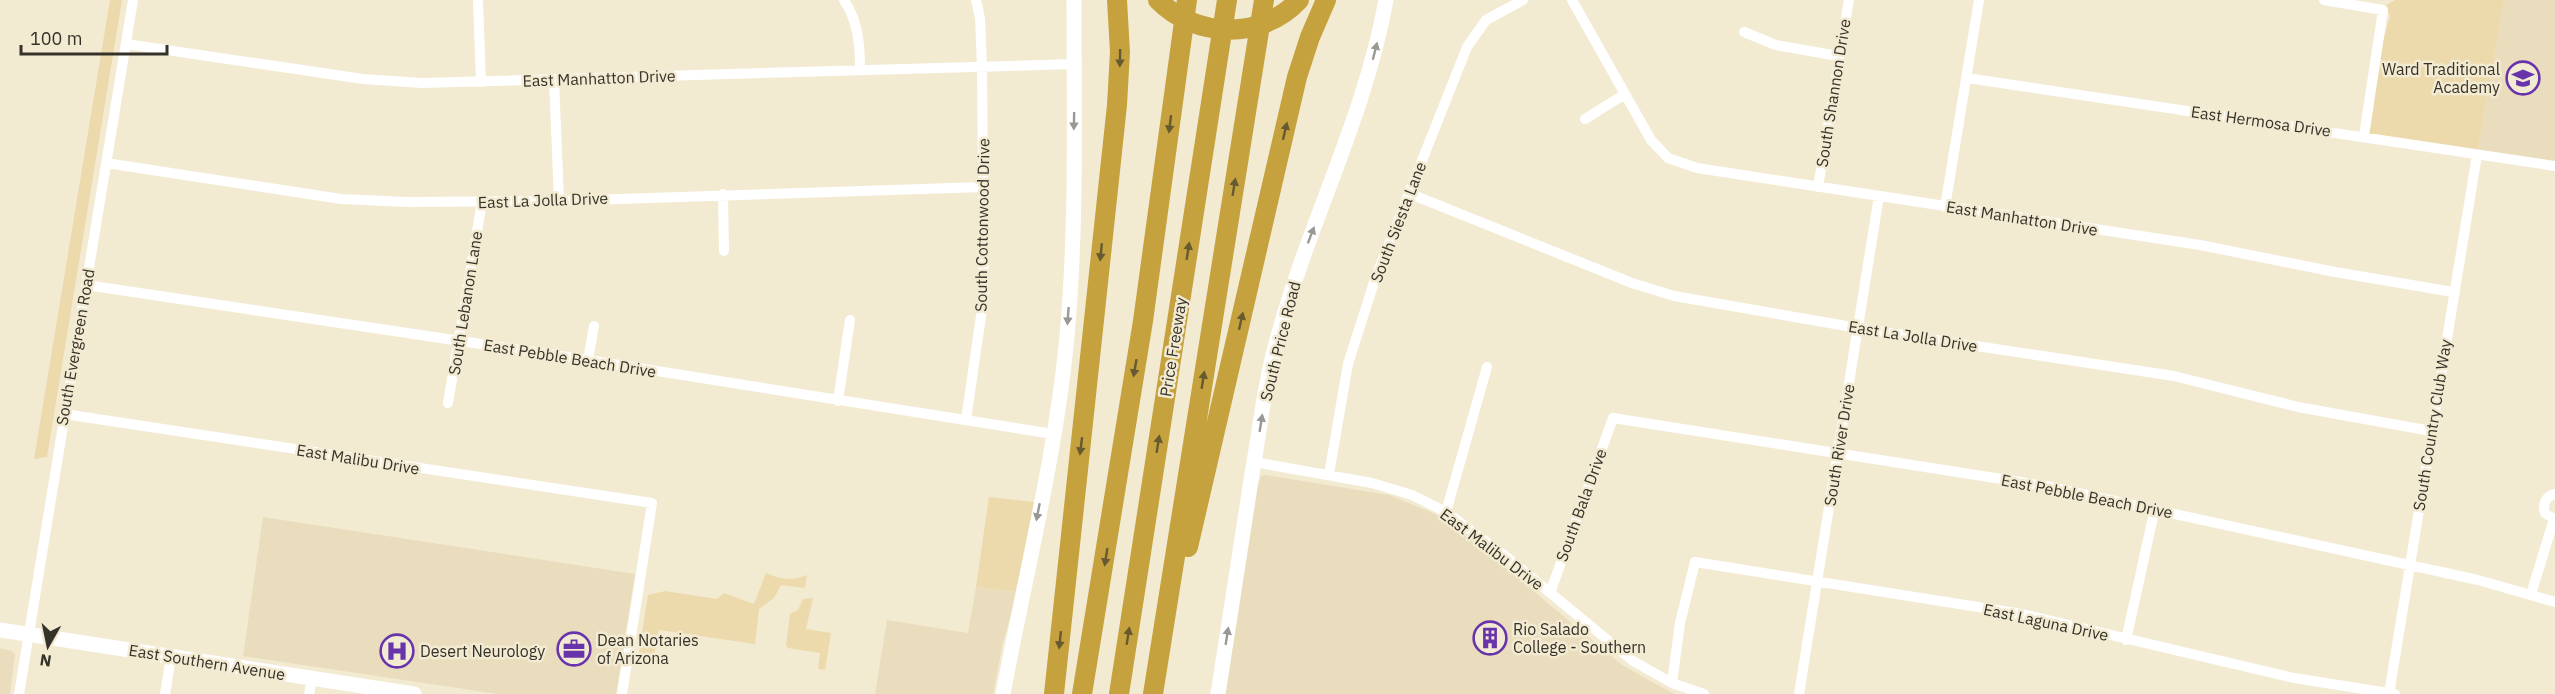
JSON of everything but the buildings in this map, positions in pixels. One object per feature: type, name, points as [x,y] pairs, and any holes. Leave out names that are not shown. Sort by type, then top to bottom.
[{"type":"highway","points":[[1054,694],[1118,96],[1120,52],[1117,0]]},
{"type":"highway","points":[[1158,0],[1175,15],[1188,22],[1217,30],[1235,30],[1270,22],[1299,0]]},
{"type":"highway","name":"Price Freeway","points":[[1082,694],[1145,309],[1187,0]]},
{"type":"highway","name":"Price Freeway","points":[[1119,694],[1227,0]]},
{"type":"highway","points":[[1153,694],[1264,0]]},
{"type":"highway","points":[[1165,624],[1176,602],[1297,77],[1310,37],[1326,0]]},
{"type":"main road","points":[[1003,694],[1064,365],[1070,291],[1074,0]]},
{"type":"main road","name":"South Price Road","points":[[1218,694],[1254,462],[1277,339],[1300,264],[1356,117],[1386,0]]},
{"type":"main road","name":"East Southern Avenue","points":[[0,630],[171,657],[311,686],[414,694]]},
{"type":"street","name":"South Evergreen Road","points":[[19,694],[133,0]]},
{"type":"street","points":[[478,0],[481,82]]},
{"type":"street","points":[[844,0],[852,12],[859,40],[860,69]]},
{"type":"street","name":"South Cottonwood Drive","points":[[966,420],[984,295],[982,66],[980,18],[976,0]]},
{"type":"street","name":"South Siesta Lane","points":[[1329,474],[1348,364],[1375,279],[1467,47],[1486,20],[1523,0]]},
{"type":"street","name":"East Manhatton Drive","points":[[1572,0],[1651,140],[1668,158],[1697,168],[2200,245],[2335,272],[2453,292]]},
{"type":"street","name":"South Shannon Drive","points":[[1818,187],[1849,0]]},
{"type":"street","points":[[1945,207],[1979,0]]},
{"type":"street","points":[[2324,0],[2383,10],[2364,136]]},
{"type":"street","points":[[1744,32],[1776,45],[1838,56]]},
{"type":"street","name":"East Manhatton Drive","points":[[126,44],[363,80],[422,83],[1074,64]]},
{"type":"street","name":"East Hermosa Drive","points":[[1967,78],[2555,166]]},
{"type":"street","points":[[554,79],[559,201]]},
{"type":"street","points":[[1585,119],[1625,94]]},
{"type":"street","name":"South Country Club Way","points":[[2391,694],[2409,566],[2477,155]]},
{"type":"street","name":"East La Jolla Drive","points":[[106,163],[341,199],[407,202],[559,201],[983,187]]},
{"type":"street","name":"East La Jolla Drive","points":[[1408,193],[1632,283],[1674,296],[1858,328],[2174,376],[2298,406],[2431,431]]},
{"type":"street","points":[[723,194],[724,251]]},
{"type":"street","name":"South River Drive","points":[[1798,694],[1879,196]]},
{"type":"street","name":"South Lebanon Lane","points":[[448,403],[482,202]]},
{"type":"street","name":"East Pebble Beach Drive","points":[[86,285],[460,340],[1053,434]]},
{"type":"street","points":[[838,400],[850,321]]},
{"type":"street","points":[[588,360],[594,326]]},
{"type":"street","points":[[1446,512],[1487,367]]},
{"type":"street","name":"East Malibu Drive","points":[[64,414],[652,503],[622,694]]},
{"type":"street","name":"East Pebble Beach Drive","points":[[1613,418],[2046,486],[2155,508],[2409,566],[2478,579],[2555,602]]},
{"type":"street","name":"South Bala Drive","points":[[1550,593],[1613,418]]},
{"type":"street","name":"East Malibu Drive","points":[[1254,462],[1372,483],[1412,495],[1446,512],[1633,661],[1672,683],[1704,694]]},
{"type":"street","points":[[2531,594],[2554,520],[2546,513],[2544,504],[2548,497],[2555,494]]},
{"type":"street","points":[[2126,640],[2155,508]]},
{"type":"street","name":"East Laguna Drive","points":[[1672,683],[1680,623],[1695,562],[2022,614],[2294,678],[2391,694]]},
{"type":"street","points":[[165,694],[171,657]]},
{"type":"shaded area","points":[[110,0],[122,0],[47,457],[34,459]]},
{"type":"shaded area","points":[[2395,0],[2504,0],[2477,155],[2364,136],[2373,77],[2390,16],[2385,6]]},
{"type":"shaded area","name":"Ward Traditional Academy","points":[[2504,0],[2555,0],[2555,166],[2477,155]]},
{"type":"shaded area","points":[[1261,476],[1389,495],[1435,514],[1454,526],[1622,665],[1674,694],[1225,694],[1257,488]]},
{"type":"shaded area","points":[[989,497],[1034,502],[1018,592],[976,587]]},
{"type":"shaded area","points":[[263,517],[635,574],[616,694],[498,694],[243,656]]},
{"type":"shaded area","points":[[766,573],[787,579],[807,575],[805,588],[781,585],[774,598],[759,609],[755,644],[659,630],[653,661],[638,659],[648,595],[665,591],[717,599],[724,593],[754,604]]},
{"type":"shaded area","points":[[976,587],[1018,592],[1003,642],[993,694],[875,694],[887,620],[968,633]]},
{"type":"shaded area","points":[[813,598],[806,629],[831,633],[825,670],[818,669],[820,653],[788,648],[786,645],[790,614],[798,610],[803,599]]},
{"type":"shaded area","points":[[0,648],[15,654],[10,694],[0,694]]},
{"type":"place","name":"Ward Traditional Academy","points":[[2523,78]]},
{"type":"place","name":"Rio Salado College - Southern","points":[[1490,638]]},
{"type":"place","name":"Dean Notaries of Arizona","points":[[574,649]]},
{"type":"place","name":"Desert Neurology","points":[[397,651]]}]
